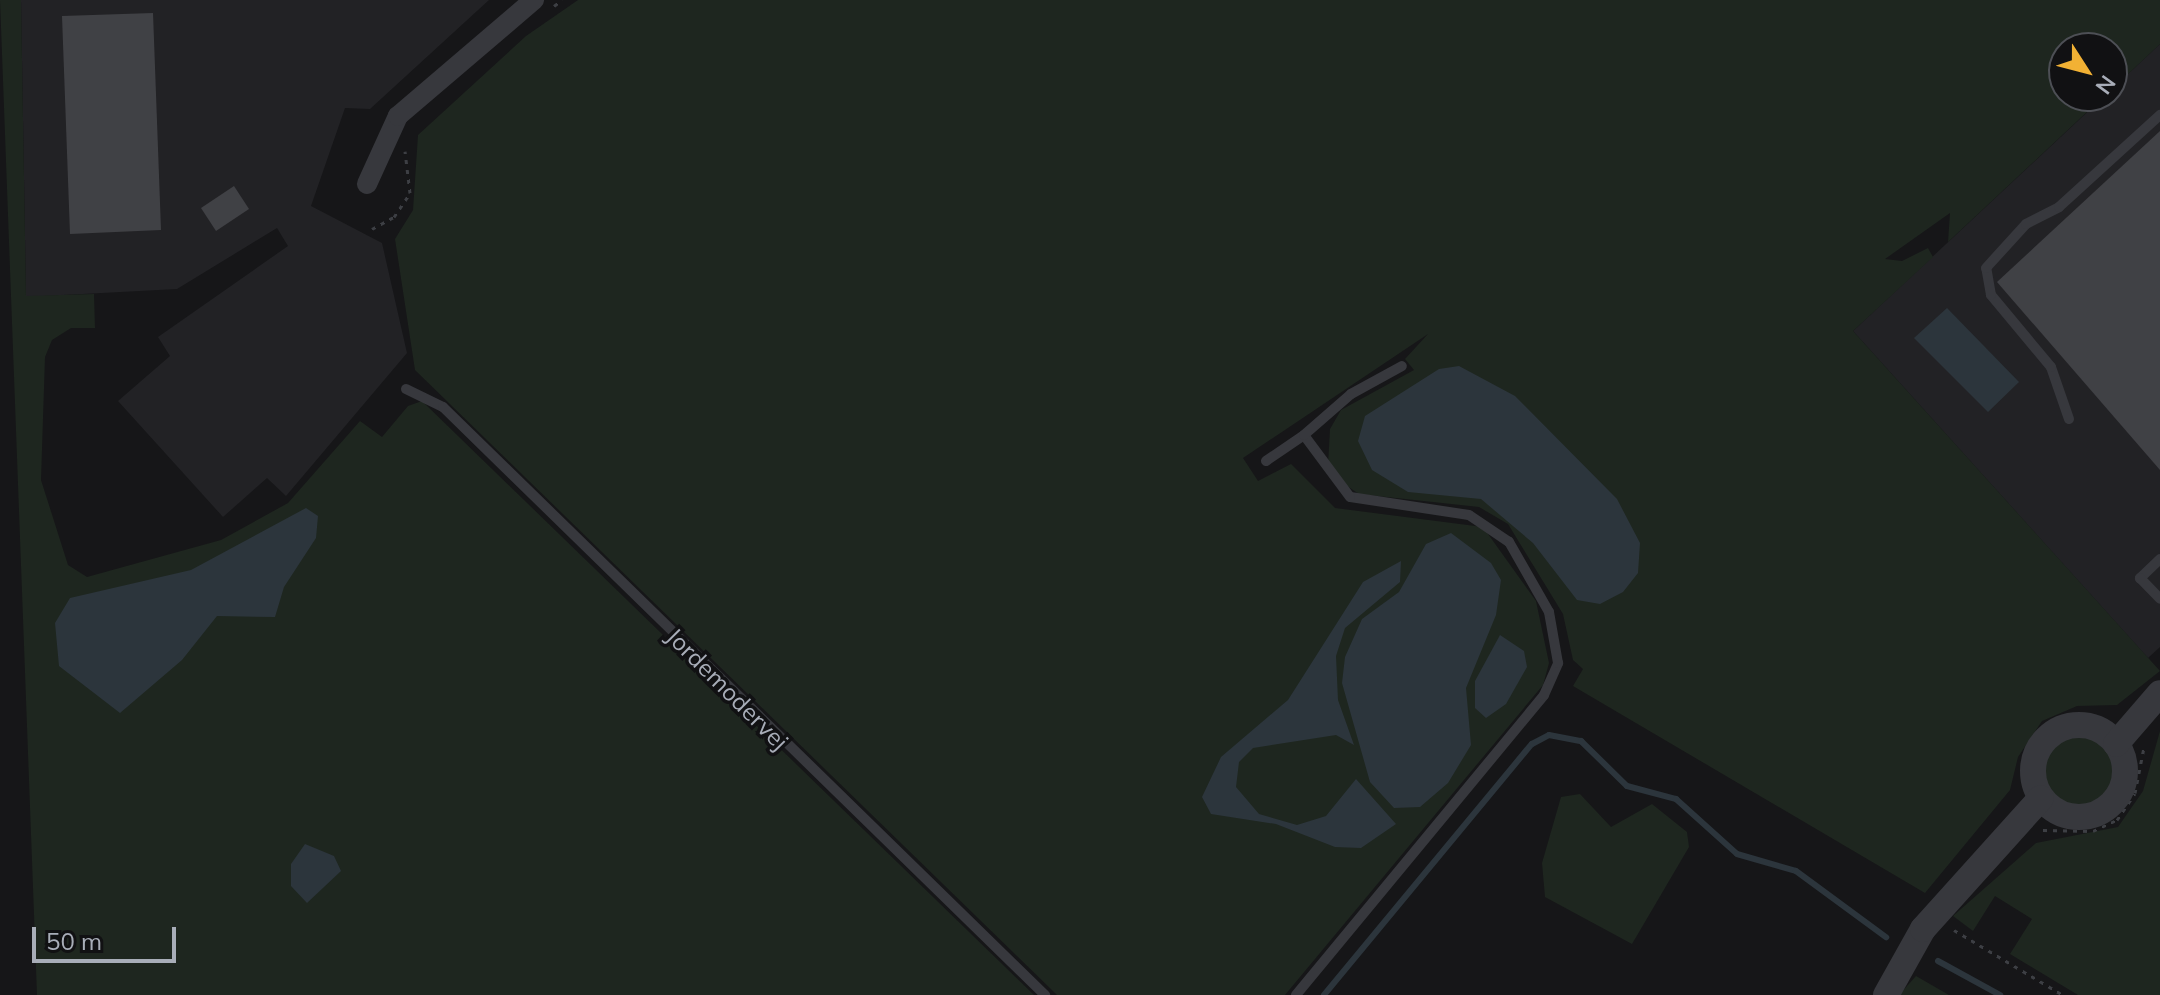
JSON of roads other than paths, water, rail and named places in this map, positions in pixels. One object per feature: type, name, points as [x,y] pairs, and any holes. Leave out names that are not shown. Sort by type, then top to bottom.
[{"type":"street","points":[[367,184],[398,116],[542,4]]},
{"type":"street","points":[[2079,725],[2113,740],[2124,778],[2107,808],[2081,817],[2046,804],[2033,765],[2048,736],[2079,725]]},
{"type":"street","points":[[1886,995],[1933,918],[1964,883],[2046,804]]},
{"type":"lane","points":[[2069,419],[2051,367],[1991,295],[1986,268],[2026,224],[2059,207],[2160,115]]},
{"type":"lane","points":[[1266,461],[1304,435],[1351,394],[1402,366]]},
{"type":"lane","name":"Jordemodervej","points":[[406,389],[443,407],[1045,995]]},
{"type":"lane","points":[[1296,995],[1544,695],[1558,663],[1549,612],[1509,542],[1469,515],[1350,497],[1304,435]]},
{"type":"lane","points":[[2160,559],[2140,578],[2160,599]]},
{"type":"waterway","points":[[1324,995],[1532,744],[1549,735],[1581,741],[1627,786],[1676,799],[1737,854],[1796,871],[1886,937]]},
{"type":"waterway","points":[[1938,961],[2000,995]]}]
